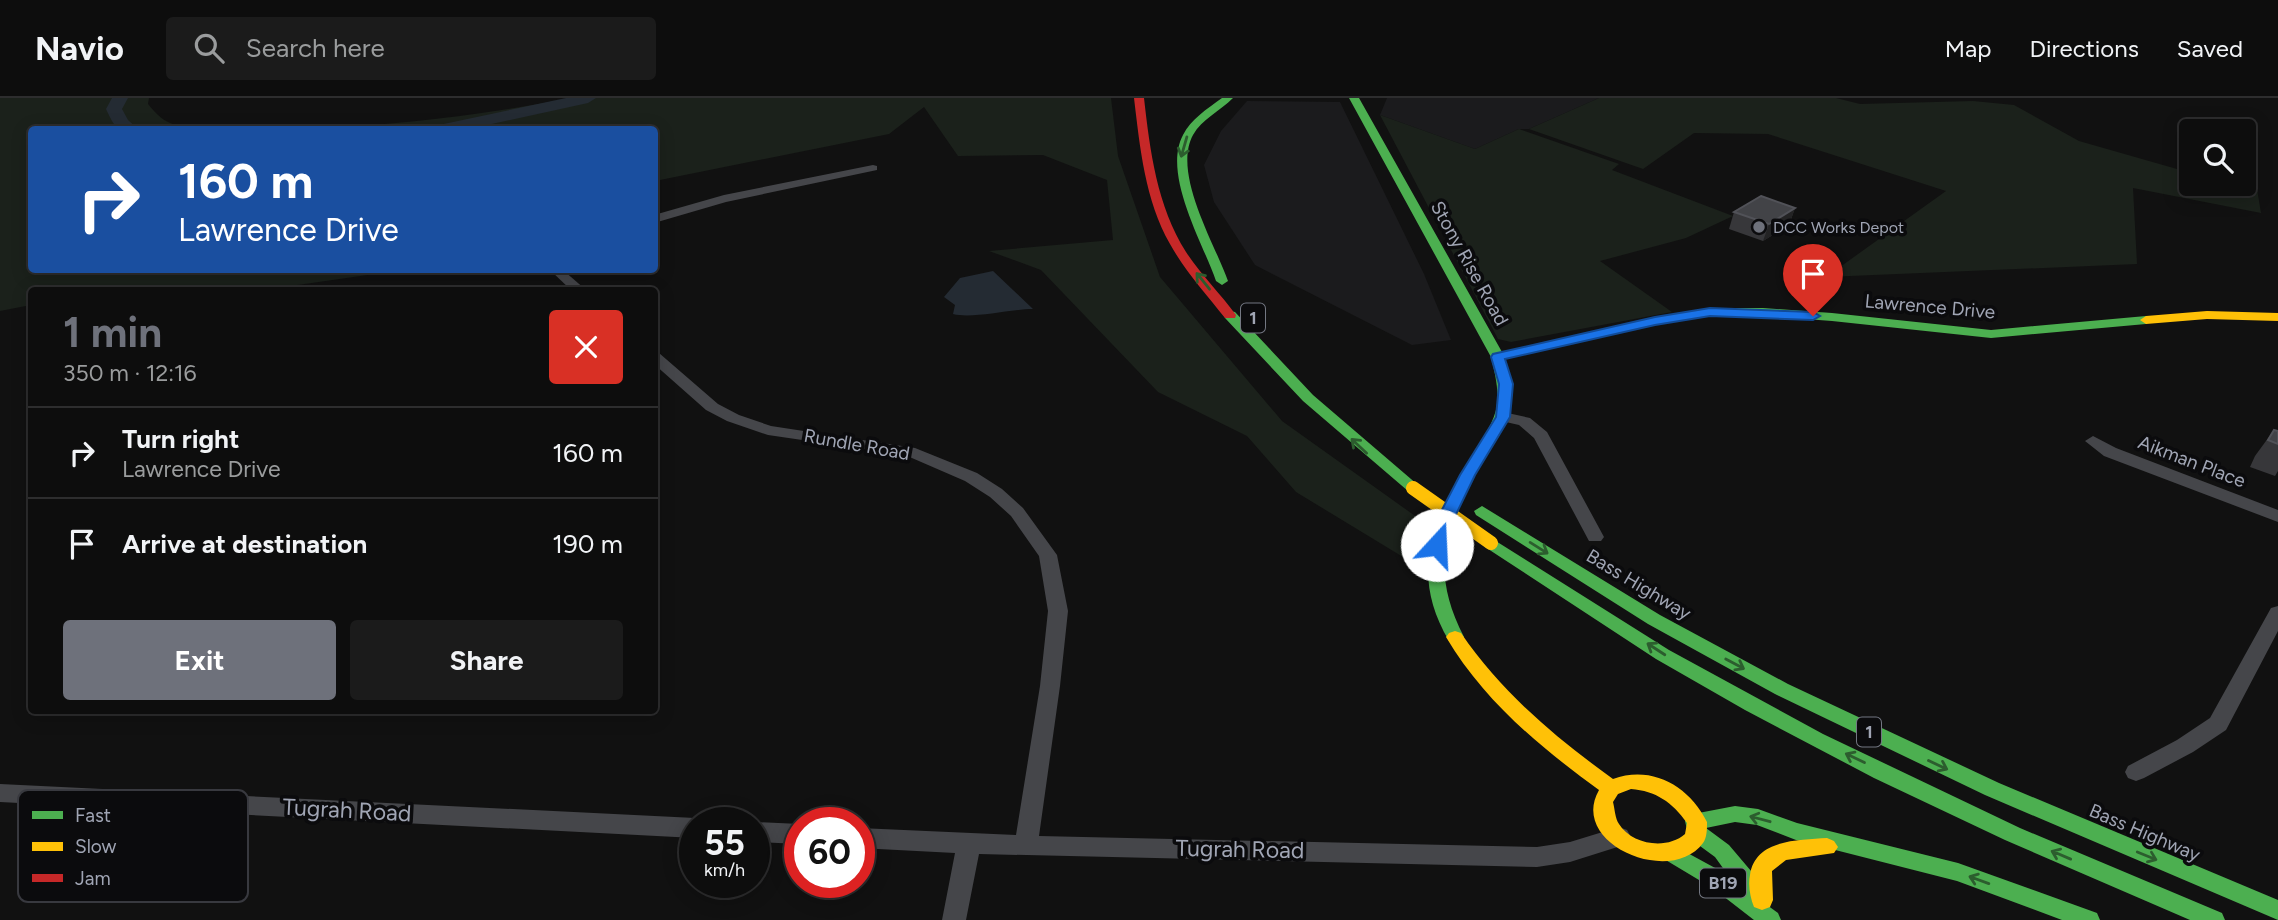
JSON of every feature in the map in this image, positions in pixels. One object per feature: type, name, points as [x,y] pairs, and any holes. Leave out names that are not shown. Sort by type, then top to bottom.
[{"type":"main road","name":"1","points":[[1139,98],[1153,190],[1169,233],[1189,265],[1268,358],[1367,454],[1491,543],[1686,668],[1807,733],[2038,845],[2214,920]]},
{"type":"main road","points":[[1222,281],[1219,260],[1190,204],[1181,160],[1185,139],[1191,129],[1207,112],[1228,98]]},
{"type":"main road","name":"Stony Rise Road","points":[[1356,99],[1498,357],[1506,384],[1503,417],[1468,475],[1440,531],[1434,560],[1438,598],[1453,636],[1479,673],[1512,710],[1611,788]]},
{"type":"main road","name":"1","points":[[1159,123],[1164,162],[1171,187],[1190,230],[1222,281],[1269,337],[1317,384],[1388,444]]},
{"type":"main road","name":"Lawrence Drive","points":[[1498,357],[1655,321],[1710,312],[1762,312],[1832,317],[1991,334],[2207,315],[2278,317]]},
{"type":"main road","name":"Bass Highway","points":[[1448,489],[1711,652],[1831,715],[1948,770],[2102,837],[2278,909]]},
{"type":"main road","name":"B19","points":[[1611,788],[1630,781],[1646,782],[1662,787],[1683,802],[1695,827],[1722,851],[1762,900],[1772,920]]},
{"type":"main road","points":[[1611,788],[1602,802],[1603,813],[1619,836]]},
{"type":"main road","points":[[1695,827],[1743,815],[1958,872],[2089,920]]},
{"type":"main road","name":"B19","points":[[1671,853],[1688,846],[1695,827]]},
{"type":"main road","name":"B19","points":[[1619,836],[1644,850],[1671,853],[1722,882],[1772,920]]},
{"type":"main road","points":[[1762,900],[1756,880],[1759,868],[1769,856],[1786,850],[1849,845]]},
{"type":"street","points":[[658,218],[737,196],[873,168]]},
{"type":"street","points":[[559,273],[576,287]]},
{"type":"street","name":"Rundle Road","points":[[658,360],[712,407],[733,418],[768,430],[909,451],[971,477],[996,493],[1017,512],[1048,555],[1058,611],[1050,686],[1026,844]]},
{"type":"street","points":[[1503,417],[1524,421],[1541,435],[1595,537]]},
{"type":"street","name":"Aikman Place","points":[[2093,440],[2110,452],[2278,516]]},
{"type":"street","points":[[2136,772],[2185,747],[2218,724],[2278,613]]},
{"type":"street","name":"Tugrah Road","points":[[0,793],[18,794]]},
{"type":"street","name":"Tugrah Road","points":[[248,805],[679,827]]},
{"type":"street","name":"Tugrah Road","points":[[875,839],[969,844],[1537,857],[1560,854],[1619,836]]},
{"type":"street","points":[[954,920],[969,844]]},
{"type":"shaded area","points":[[0,98],[149,98],[148,104],[154,112],[179,126],[28,126],[28,273],[381,273],[284,287],[28,287],[28,306],[0,311]]},
{"type":"shaded area","points":[[572,98],[1111,98],[1118,156],[1160,277],[1282,421],[1418,518],[1403,557],[1296,492],[1247,436],[1158,392],[1041,270],[989,251],[1113,240],[1107,180],[1043,155],[958,156],[924,107],[889,134],[658,180],[658,126],[358,126],[506,109]]},
{"type":"shaded area","points":[[1387,98],[1599,98],[1475,149],[1380,115]]},
{"type":"shaded area","points":[[1599,98],[1836,98],[1860,104],[1973,101],[2014,105],[2079,141],[2179,170],[2179,196],[2256,196],[2257,189],[2261,213],[2133,188],[2137,264],[1826,277],[1946,191],[1768,134],[1694,133],[1643,169],[1529,129]]},
{"type":"shaded area","points":[[1247,101],[1340,102],[1424,274],[1451,340],[1412,345],[1255,265],[1214,202],[1204,165],[1221,131]]},
{"type":"shaded area","points":[[1380,115],[1475,149],[1519,129],[1619,164],[1612,170],[1733,216],[1686,238],[1600,261],[1672,312],[1511,342],[1498,339]]},
{"type":"shaded area","points":[[993,271],[1033,309],[971,315],[953,314],[955,305],[944,297],[960,278]]},
{"type":"building","points":[[1761,196],[1795,208],[1769,224],[1734,212]]},
{"type":"building","points":[[2274,430],[2278,431],[2278,444],[2268,440]]},
{"type":"waterway","points":[[120,98],[114,109],[125,126]]},
{"type":"waterway","points":[[458,126],[588,98]]},
{"type":"traffic: fast","points":[[1222,281],[1193,209],[1183,170],[1182,153],[1186,138],[1194,126],[1228,98]]},
{"type":"traffic: fast","points":[[1354,98],[1498,357],[1502,376],[1504,397],[1501,417],[1462,483],[1437,547],[1437,591],[1443,613],[1455,637]]},
{"type":"traffic: fast","points":[[1498,357],[1655,321],[1711,312],[1763,312],[1832,317],[1991,334],[2146,320]]},
{"type":"traffic: fast","points":[[1230,315],[1308,398],[1413,488]]},
{"type":"traffic: fast","points":[[1482,511],[1654,619],[1713,653],[1851,724],[1992,789],[2278,910]]},
{"type":"traffic: fast","points":[[1491,543],[1663,654],[1816,739],[1946,804],[2214,920]]},
{"type":"traffic: fast","points":[[1695,821],[1735,814],[1758,817],[1796,831],[1958,872],[2089,920]]},
{"type":"traffic: fast","points":[[1696,832],[1722,851],[1760,898]]},
{"type":"traffic: fast","points":[[1671,853],[1722,882],[1770,920]]},
{"type":"traffic: slow","points":[[2146,320],[2207,315],[2278,317]]},
{"type":"traffic: slow","points":[[1413,488],[1491,543]]},
{"type":"traffic: slow","points":[[1455,637],[1487,682],[1506,702],[1546,738],[1611,788]]},
{"type":"traffic: slow","points":[[1630,781],[1661,787],[1677,798],[1697,822],[1695,838],[1682,848],[1662,852],[1640,849],[1620,840],[1608,824],[1603,802],[1611,788],[1630,781]]},
{"type":"traffic: slow","points":[[1762,900],[1759,883],[1766,861],[1785,851],[1827,847]]},
{"type":"traffic: jam","points":[[1139,98],[1154,191],[1167,226],[1187,262],[1230,315]]},
{"type":"place","name":"DCC Works Depot","points":[[1759,227]]},
{"type":"route","points":[[1437,545],[1440,531],[1468,475],[1503,417],[1506,384],[1498,357],[1655,321],[1710,312],[1813,316]]}]
